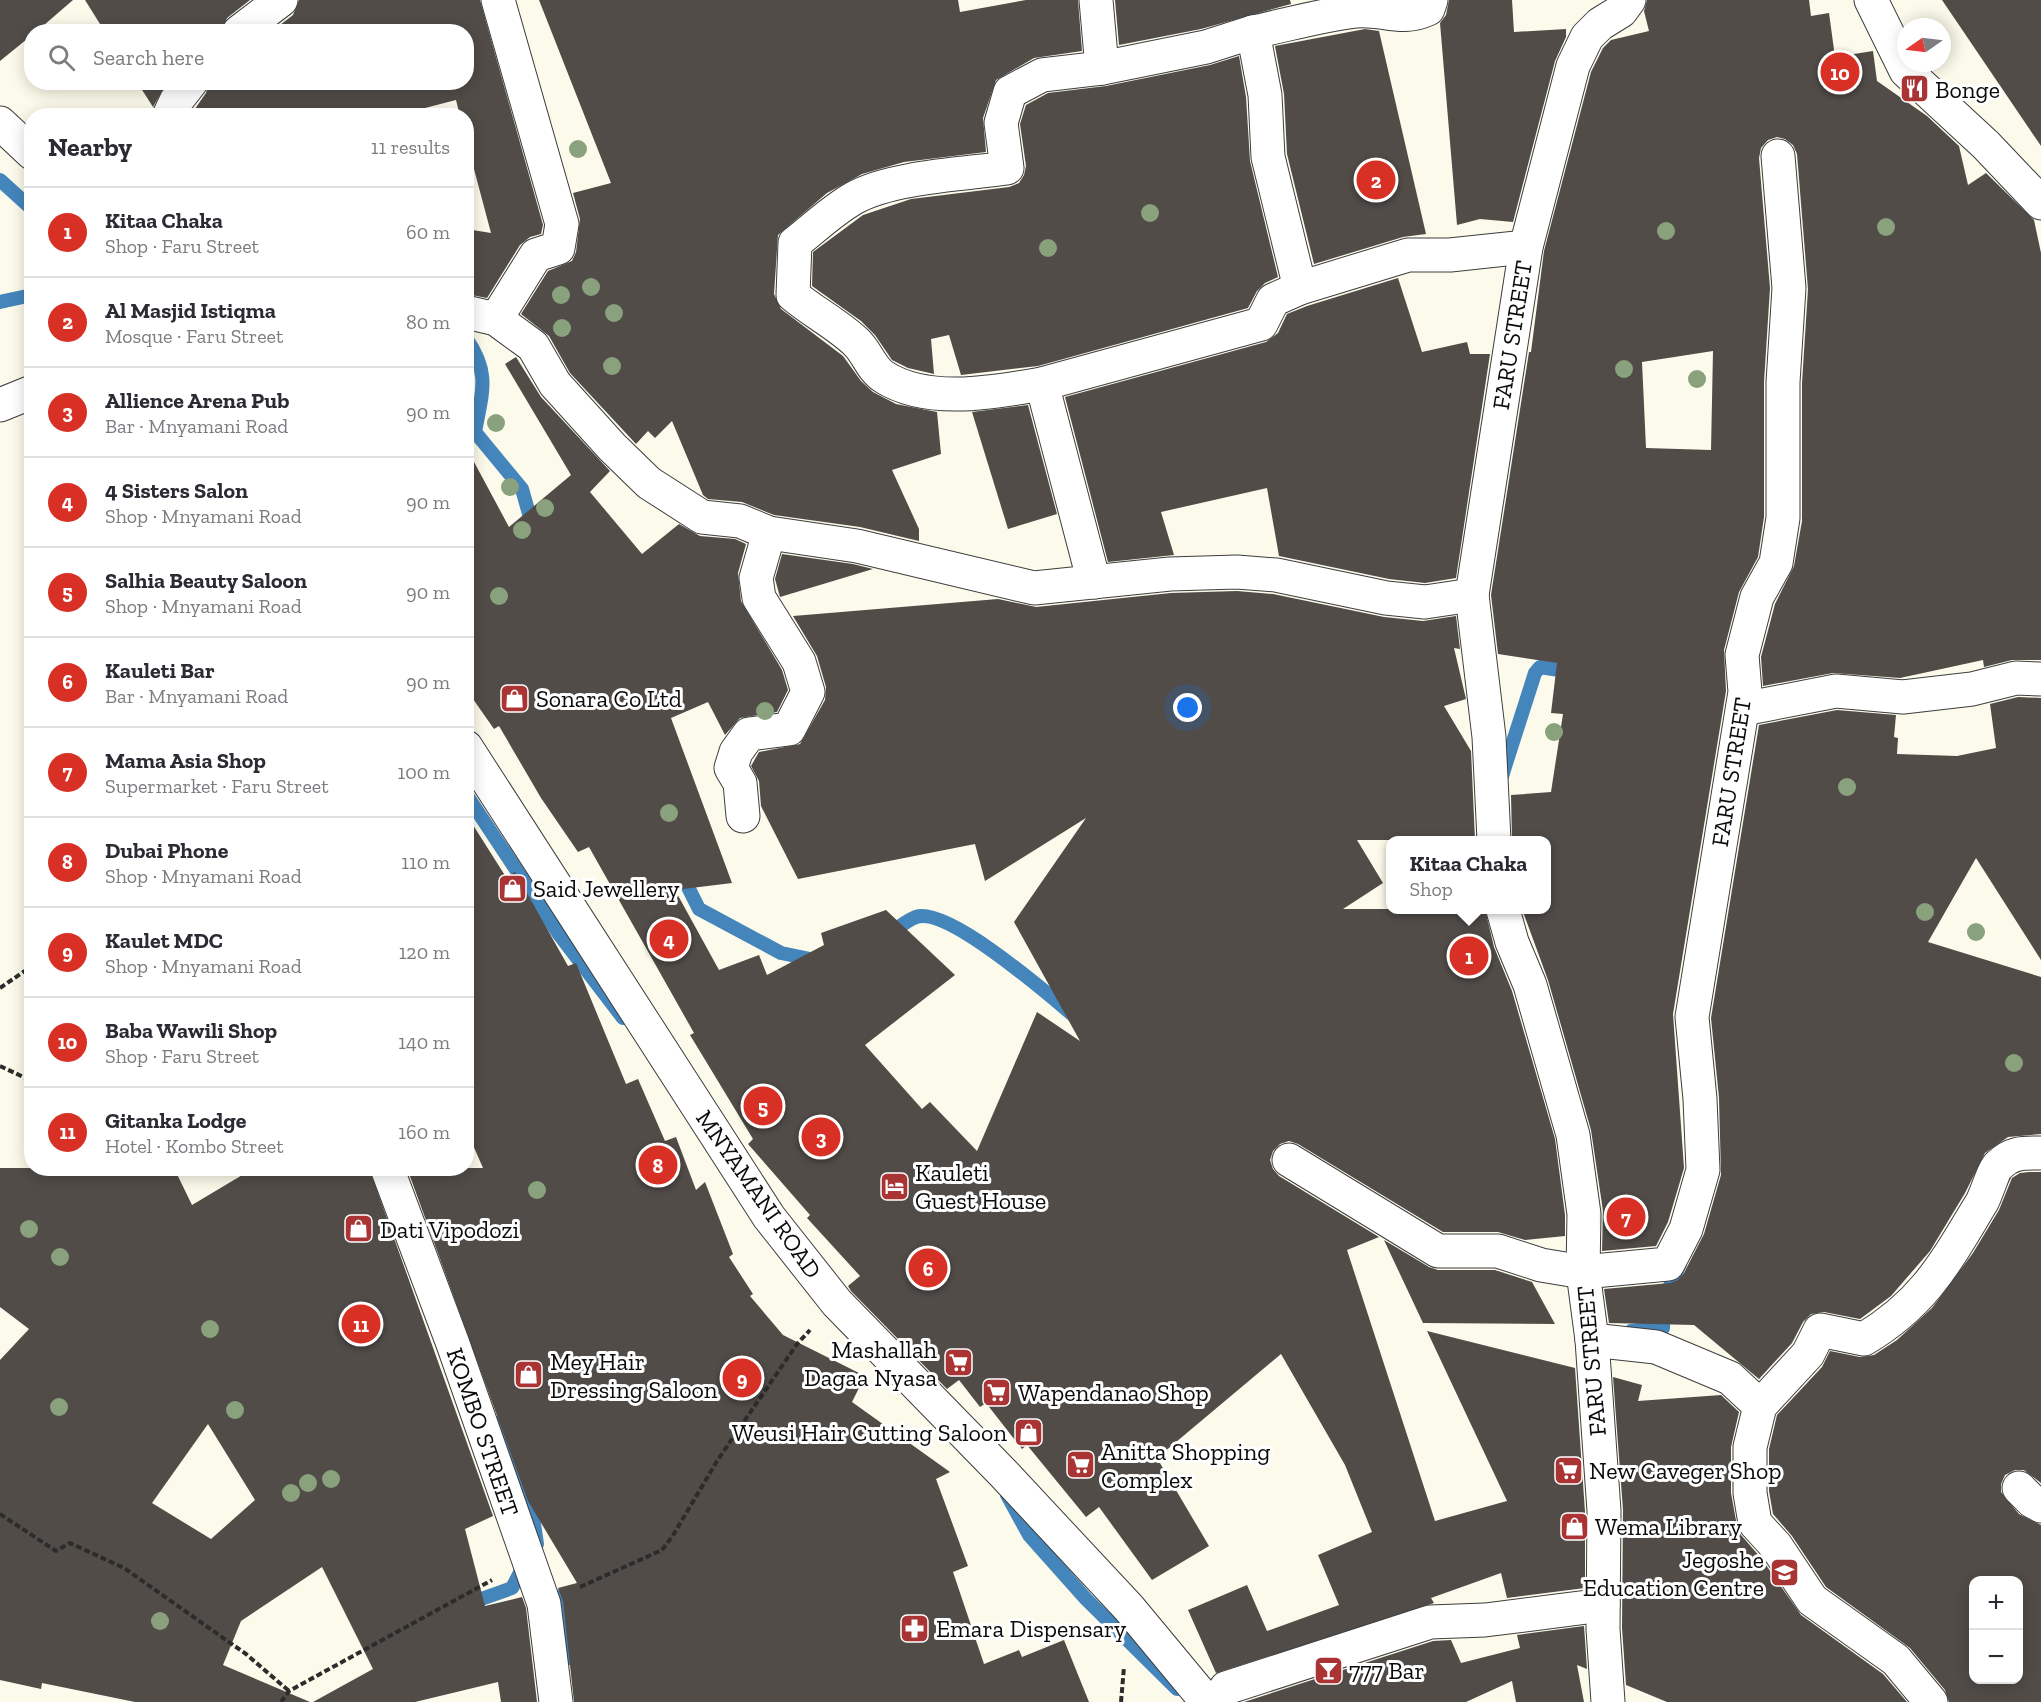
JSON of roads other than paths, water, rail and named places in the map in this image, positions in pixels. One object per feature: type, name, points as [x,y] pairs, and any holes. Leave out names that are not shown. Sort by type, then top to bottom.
[{"type":"street","points":[[250,24],[281,0]]},
{"type":"street","points":[[498,0],[562,224],[558,248],[536,255],[481,315],[533,346],[555,384],[612,447],[649,483],[702,517],[740,521],[769,533],[857,546],[1034,588],[1170,574],[1237,572],[1275,575],[1386,598],[1425,602],[1472,595]]},
{"type":"street","points":[[1096,0],[1102,68]]},
{"type":"street","points":[[1431,0],[1428,9],[1415,15],[1398,17],[1382,10],[1354,11],[1102,68],[1042,75],[1010,92],[1001,123],[1007,168],[895,184],[854,198],[795,243],[793,295],[858,343],[870,363],[884,377],[924,393],[988,393],[1042,384],[1261,324],[1273,300],[1300,288],[1408,255],[1450,255],[1484,249],[1526,247]]},
{"type":"street","name":"FARU STREET","points":[[1494,836],[1490,737],[1472,595],[1526,247],[1572,66],[1587,37],[1600,24],[1621,11],[1629,0]]},
{"type":"street","points":[[1871,0],[1906,71],[1986,144],[2041,203]]},
{"type":"street","points":[[1253,32],[1264,95],[1268,157],[1300,288]]},
{"type":"street","points":[[174,108],[186,90]]},
{"type":"street","points":[[0,123],[24,146]]},
{"type":"street","name":"FARU STREET","points":[[1583,1272],[1668,1264],[1686,1229],[1703,1170],[1700,1099],[1692,1017],[1743,710],[1745,692],[1742,655],[1757,597],[1776,563],[1782,518],[1783,382],[1790,288],[1778,156]]},
{"type":"street","points":[[1042,384],[1094,582]]},
{"type":"street","points":[[0,405],[24,395]]},
{"type":"street","points":[[743,816],[740,783],[732,768],[736,752],[749,734],[789,729],[808,692],[799,662],[759,598],[756,578],[769,533]]},
{"type":"street","points":[[1743,710],[1836,691],[1903,697],[1972,689],[2016,678],[2041,679]]},
{"type":"street","name":"MNYAMANI ROAD","points":[[474,759],[769,1217],[837,1302],[1003,1473],[1129,1608],[1207,1702]]},
{"type":"street","name":"FARU STREET","points":[[1504,914],[1512,942],[1530,985],[1573,1135],[1584,1214],[1583,1272],[1592,1340],[1604,1511],[1603,1605],[1608,1702]]},
{"type":"street","points":[[1931,1702],[1896,1660],[1812,1600],[1776,1546],[1755,1523],[1750,1493],[1750,1447],[1760,1406],[1808,1354],[1820,1330],[1864,1339],[1888,1325],[1913,1303],[1940,1272],[1990,1188],[1996,1167],[2015,1153],[2041,1153]]},
{"type":"street","points":[[1289,1160],[1438,1251],[1498,1251],[1541,1265],[1583,1272]]},
{"type":"street","name":"KOMBO STREET","points":[[390,1176],[453,1344],[544,1604],[556,1702]]},
{"type":"street","points":[[1592,1340],[1656,1347],[1730,1378],[1760,1406]]},
{"type":"street","points":[[1216,1702],[1226,1688],[1430,1622],[1485,1620],[1603,1605]]},
{"type":"waterway","points":[[0,180],[24,202]]},
{"type":"waterway","points":[[0,302],[24,297]]},
{"type":"waterway","points":[[474,350],[482,373],[482,394],[475,432],[522,489],[533,528]]},
{"type":"waterway","points":[[1502,776],[1535,673],[1540,667],[1572,672]]},
{"type":"waterway","points":[[474,806],[558,933],[623,1018]]},
{"type":"waterway","points":[[681,873],[699,909],[781,953],[820,961]]},
{"type":"waterway","points":[[889,934],[916,917],[931,917],[950,925],[997,954],[1073,1015]]},
{"type":"waterway","points":[[1631,1331],[1663,1328],[1664,1299],[1680,1264]]},
{"type":"waterway","points":[[497,1423],[533,1517],[537,1544]]},
{"type":"waterway","points":[[1007,1495],[1029,1535],[1086,1599],[1177,1689]]},
{"type":"waterway","points":[[467,1604],[512,1588],[524,1565]]},
{"type":"waterway","points":[[555,1596],[564,1618],[570,1658]]},
{"type":"place","name":"Baba Wawili Shop","points":[[1840,72]]},
{"type":"place","name":"Bonge","points":[[1914,89]]},
{"type":"place","name":"Al Masjid Istiqma","points":[[1376,180]]},
{"type":"place","name":"Sonara Co Ltd","points":[[515,698]]},
{"type":"place","name":"Said Jewellery","points":[[512,888]]},
{"type":"place","name":"4 Sisters Salon","points":[[669,939]]},
{"type":"place","name":"Kitaa Chaka","points":[[1469,956]]},
{"type":"place","name":"Salhia Beauty Saloon","points":[[763,1106]]},
{"type":"place","name":"Allience Arena Pub","points":[[821,1137]]},
{"type":"place","name":"Dubai Phone","points":[[658,1165]]},
{"type":"place","name":"Kauleti Guest House","points":[[894,1186]]},
{"type":"place","name":"Mama Asia Shop","points":[[1626,1217]]},
{"type":"place","name":"Dati Vipodozi","points":[[359,1229]]},
{"type":"place","name":"Kauleti Bar","points":[[928,1268]]},
{"type":"place","name":"Gitanka Lodge","points":[[361,1324]]},
{"type":"place","name":"Mashallah Dagaa Nyasa","points":[[958,1363]]},
{"type":"place","name":"Mey Hair Dressing Saloon","points":[[529,1375]]},
{"type":"place","name":"Kaulet MDC","points":[[742,1378]]},
{"type":"place","name":"Wapendanao Shop","points":[[997,1392]]},
{"type":"place","name":"Weusi Hair Cutting Saloon","points":[[1028,1432]]},
{"type":"place","name":"Anitta Shopping Complex","points":[[1080,1465]]},
{"type":"place","name":"New Caveger Shop","points":[[1568,1470]]},
{"type":"place","name":"Wema Library","points":[[1574,1526]]},
{"type":"place","name":"Jegoshe Education Centre","points":[[1785,1573]]},
{"type":"place","name":"Emara Dispensary","points":[[915,1628]]},
{"type":"place","name":"777 Bar","points":[[1328,1670]]}]
